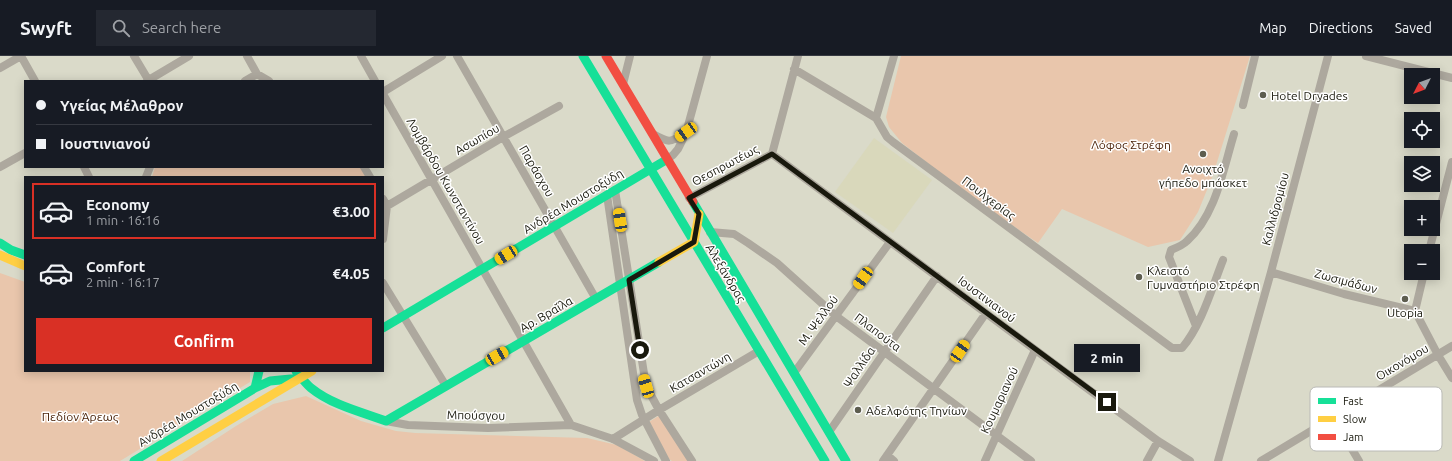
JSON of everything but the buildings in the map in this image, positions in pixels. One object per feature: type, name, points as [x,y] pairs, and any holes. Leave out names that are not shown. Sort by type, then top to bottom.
[{"type":"street","points":[[0,68],[21,56],[34,80]]},
{"type":"street","points":[[134,56],[147,80]]},
{"type":"street","points":[[150,80],[189,56]]},
{"type":"street","points":[[247,56],[257,74],[267,80]]},
{"type":"street","points":[[361,56],[374,80]]},
{"type":"street","points":[[384,92],[442,56]]},
{"type":"street","name":"Παράσχου","points":[[457,56],[596,299]]},
{"type":"street","name":"Αλεξάνδρας","points":[[583,56],[825,461]]},
{"type":"street","name":"Αλεξάνδρας","points":[[606,56],[666,160],[846,461]]},
{"type":"street","points":[[623,84],[630,56]]},
{"type":"street","points":[[666,160],[678,149],[686,132],[707,56]]},
{"type":"street","points":[[772,154],[798,56]]},
{"type":"street","points":[[1243,105],[1255,56]]},
{"type":"street","name":"Καλλιδρομίου","points":[[1218,461],[1271,272],[1328,56]]},
{"type":"street","points":[[1366,56],[1452,78]]},
{"type":"street","points":[[794,69],[876,118],[892,57]]},
{"type":"street","points":[[247,80],[257,74]]},
{"type":"street","name":"Λομβάρδου Κωνσταντίνου","points":[[384,95],[571,425]]},
{"type":"street","name":"Ασωπίου","points":[[385,202],[431,180],[559,106]]},
{"type":"street","name":"Πουλχερίας","points":[[876,118],[886,137],[1172,348],[1182,348],[1190,339],[1196,326]]},
{"type":"street","points":[[650,132],[668,142],[673,141],[686,132]]},
{"type":"street","points":[[1196,326],[1169,257],[1171,250],[1187,242],[1203,222],[1216,194],[1234,134]]},
{"type":"street","points":[[0,168],[24,154]]},
{"type":"street","name":"Θεσπρωτέως","points":[[689,198],[772,154]]},
{"type":"street","name":"Ιουστινιανού","points":[[772,154],[1158,441],[1190,461]]},
{"type":"street","name":"Ανδρέα Μουστοξύδη","points":[[384,327],[666,160]]},
{"type":"street","points":[[1431,244],[1452,162]]},
{"type":"street","points":[[615,190],[644,378],[650,394],[659,410],[692,461]]},
{"type":"street","points":[[607,195],[634,389],[639,408],[666,461]]},
{"type":"street","points":[[384,220],[385,202]]},
{"type":"street","points":[[694,242],[699,214]]},
{"type":"street","name":"Πλαπούτα","points":[[710,232],[734,234],[748,242],[777,263],[836,316],[1031,461]]},
{"type":"street","name":"Αρ. Βραΐλα","points":[[386,421],[694,242]]},
{"type":"street","name":"Μ. Ψελλού","points":[[794,373],[890,242]]},
{"type":"street","points":[[0,243],[11,250],[24,255]]},
{"type":"street","points":[[0,255],[24,266]]},
{"type":"street","points":[[1196,326],[1223,260]]},
{"type":"street","name":"Ζωσιμάδων","points":[[1271,272],[1344,294],[1415,310]]},
{"type":"street","name":"Ψαλλίδα","points":[[829,432],[937,276]]},
{"type":"street","points":[[1422,280],[1415,310],[1438,355],[1452,378]]},
{"type":"street","points":[[384,285],[446,386]]},
{"type":"street","points":[[894,461],[885,458],[986,313]]},
{"type":"street","name":"Οικονόμου","points":[[1384,387],[1452,346]]},
{"type":"street","name":"Κουμαριανού","points":[[985,461],[1036,350]]},
{"type":"street","name":"Κατσαντώνη","points":[[613,439],[759,351]]},
{"type":"street","points":[[255,388],[259,372]]},
{"type":"street","name":"Ανδρέα Μουστοξύδη","points":[[134,461],[255,388],[270,381],[299,374]]},
{"type":"street","name":"Ανδρέα Μουστοξύδη","points":[[161,461],[299,374]]},
{"type":"street","name":"Μπούσγου","points":[[299,374],[312,388],[323,395],[341,404],[386,421],[408,425],[488,428],[571,425],[613,439],[654,461]]},
{"type":"street","name":"Οικονόμου","points":[[1261,461],[1310,431]]},
{"type":"street","points":[[1147,461],[1158,441]]},
{"type":"street","points":[[1353,451],[1359,461]]},
{"type":"shaded area","points":[[874,138],[932,180],[893,233],[835,192]]},
{"type":"green space","name":"Λόφος Στρέφη","points":[[901,56],[1250,56],[1213,175],[1198,212],[1180,240],[1148,247],[1062,209],[1038,243],[975,200],[902,143],[889,127],[886,117]]},
{"type":"green space","points":[[155,168],[361,168],[365,176],[152,176]]},
{"type":"green space","name":"Πεδίον Άρεως","points":[[0,273],[24,282],[24,372],[250,372],[250,382],[120,461],[0,461]]},
{"type":"green space","points":[[306,396],[361,421],[396,431],[415,433],[587,438],[617,445],[645,461],[182,461],[273,404]]},
{"type":"green space","points":[[660,415],[689,461],[672,461],[669,459],[649,422]]},
{"type":"traffic: fast","points":[[583,56],[825,461]]},
{"type":"traffic: fast","points":[[384,327],[666,160]]},
{"type":"traffic: fast","points":[[693,202],[846,461]]},
{"type":"traffic: fast","points":[[0,243],[11,250],[24,255]]},
{"type":"traffic: fast","points":[[297,372],[311,388],[337,404],[386,421],[659,262]]},
{"type":"traffic: fast","points":[[255,388],[259,372]]},
{"type":"traffic: fast","points":[[134,461],[255,388],[270,381],[301,378]]},
{"type":"traffic: slow","points":[[659,262],[694,242],[699,214]]},
{"type":"traffic: slow","points":[[0,255],[24,266]]},
{"type":"traffic: slow","points":[[161,461],[310,372]]},
{"type":"traffic: jam","points":[[606,56],[693,202]]},
{"type":"place","name":"Hotel Dryades","points":[[1263,95]]},
{"type":"place","name":"Ανοιχτό γήπεδο μπάσκετ","points":[[1203,154]]},
{"type":"place","name":"Κλειστό Γυμναστήριο Στρέφη","points":[[1139,277]]},
{"type":"place","name":"Utopia","points":[[1405,299]]},
{"type":"place","name":"Αδελφότης Τηνίων","points":[[858,410]]},
{"type":"route","points":[[640,350],[629,280],[694,242],[699,214],[689,198],[772,154],[1107,402]]}]
